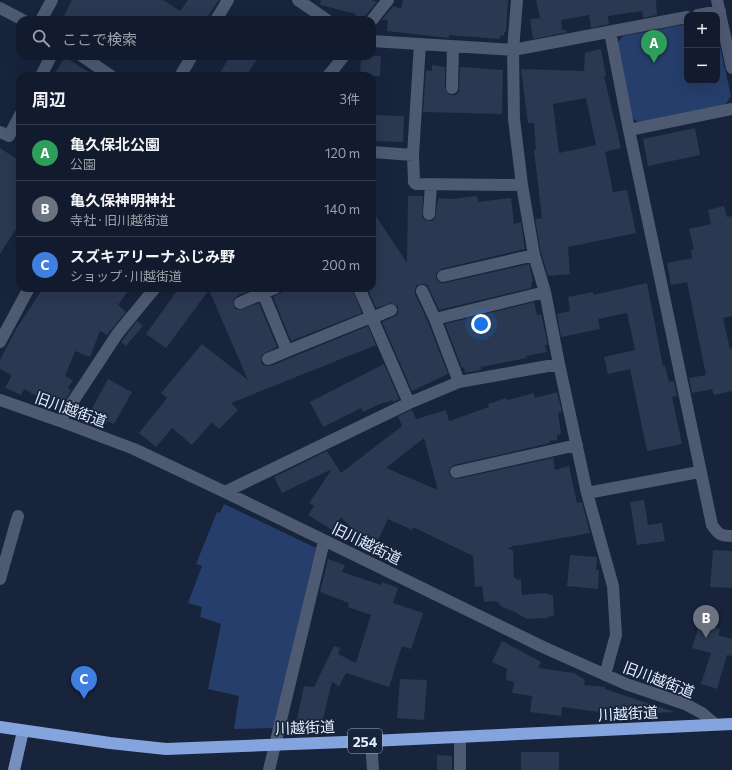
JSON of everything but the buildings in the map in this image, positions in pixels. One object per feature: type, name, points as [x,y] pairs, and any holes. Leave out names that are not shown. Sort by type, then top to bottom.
[{"type":"highway","name":"川越街道","points":[[0,727],[110,743],[166,748],[213,748],[732,724]]},
{"type":"main road","points":[[14,770],[23,731]]},
{"type":"street","points":[[43,16],[52,0]]},
{"type":"street","points":[[218,16],[228,0]]},
{"type":"street","points":[[298,0],[321,16]]},
{"type":"street","points":[[375,16],[388,0]]},
{"type":"street","points":[[517,0],[513,50],[514,119],[522,185],[534,254],[545,292],[587,493],[613,586],[616,635],[605,675]]},
{"type":"street","points":[[704,12],[718,5],[732,68]]},
{"type":"street","points":[[0,8],[16,16]]},
{"type":"street","points":[[376,41],[513,50],[684,18]]},
{"type":"street","points":[[610,32],[629,130],[712,525],[718,534],[732,536]]},
{"type":"street","points":[[420,44],[413,155],[414,182],[416,184],[522,185]]},
{"type":"street","points":[[452,88],[453,47]]},
{"type":"street","points":[[43,72],[49,60]]},
{"type":"street","points":[[88,60],[105,72]]},
{"type":"street","points":[[182,72],[190,60]]},
{"type":"street","points":[[331,72],[341,60]]},
{"type":"street","points":[[629,130],[732,109]]},
{"type":"street","points":[[0,132],[9,136],[16,123]]},
{"type":"street","points":[[376,152],[413,155]]},
{"type":"street","points":[[429,214],[431,184]]},
{"type":"street","points":[[443,276],[534,254]]},
{"type":"street","points":[[422,291],[435,319],[460,382]]},
{"type":"street","points":[[0,342],[27,292]]},
{"type":"street","points":[[60,421],[118,333],[152,292]]},
{"type":"street","points":[[361,292],[410,403]]},
{"type":"street","points":[[435,319],[545,292]]},
{"type":"street","points":[[240,303],[262,293],[287,351]]},
{"type":"street","points":[[268,359],[391,310]]},
{"type":"street","points":[[225,492],[410,403],[460,382],[559,364]]},
{"type":"street","name":"旧川越街道","points":[[0,400],[134,449],[543,647],[605,675],[686,704],[702,713],[715,724]]},
{"type":"street","points":[[456,472],[577,445]]},
{"type":"street","points":[[587,493],[700,472]]},
{"type":"street","points":[[0,579],[18,516]]},
{"type":"street","points":[[269,770],[324,541]]},
{"type":"street","points":[[460,737],[460,770]]},
{"type":"street","points":[[371,741],[373,770]]},
{"type":"shaded area","points":[[684,25],[684,84],[720,84],[720,46],[731,96],[725,105],[640,123],[632,118],[616,44],[623,36]]},
{"type":"shaded area","points":[[224,504],[316,548],[274,728],[234,729],[239,696],[208,689],[221,624],[200,617],[202,607],[188,603],[202,566],[196,564],[217,512],[220,513]]},
{"type":"place","name":"亀久保北公園","points":[[654,63]]},
{"type":"place","name":"亀久保神明神社","points":[[706,638]]},
{"type":"place","name":"スズキアリーナふじみ野","points":[[84,699]]}]
